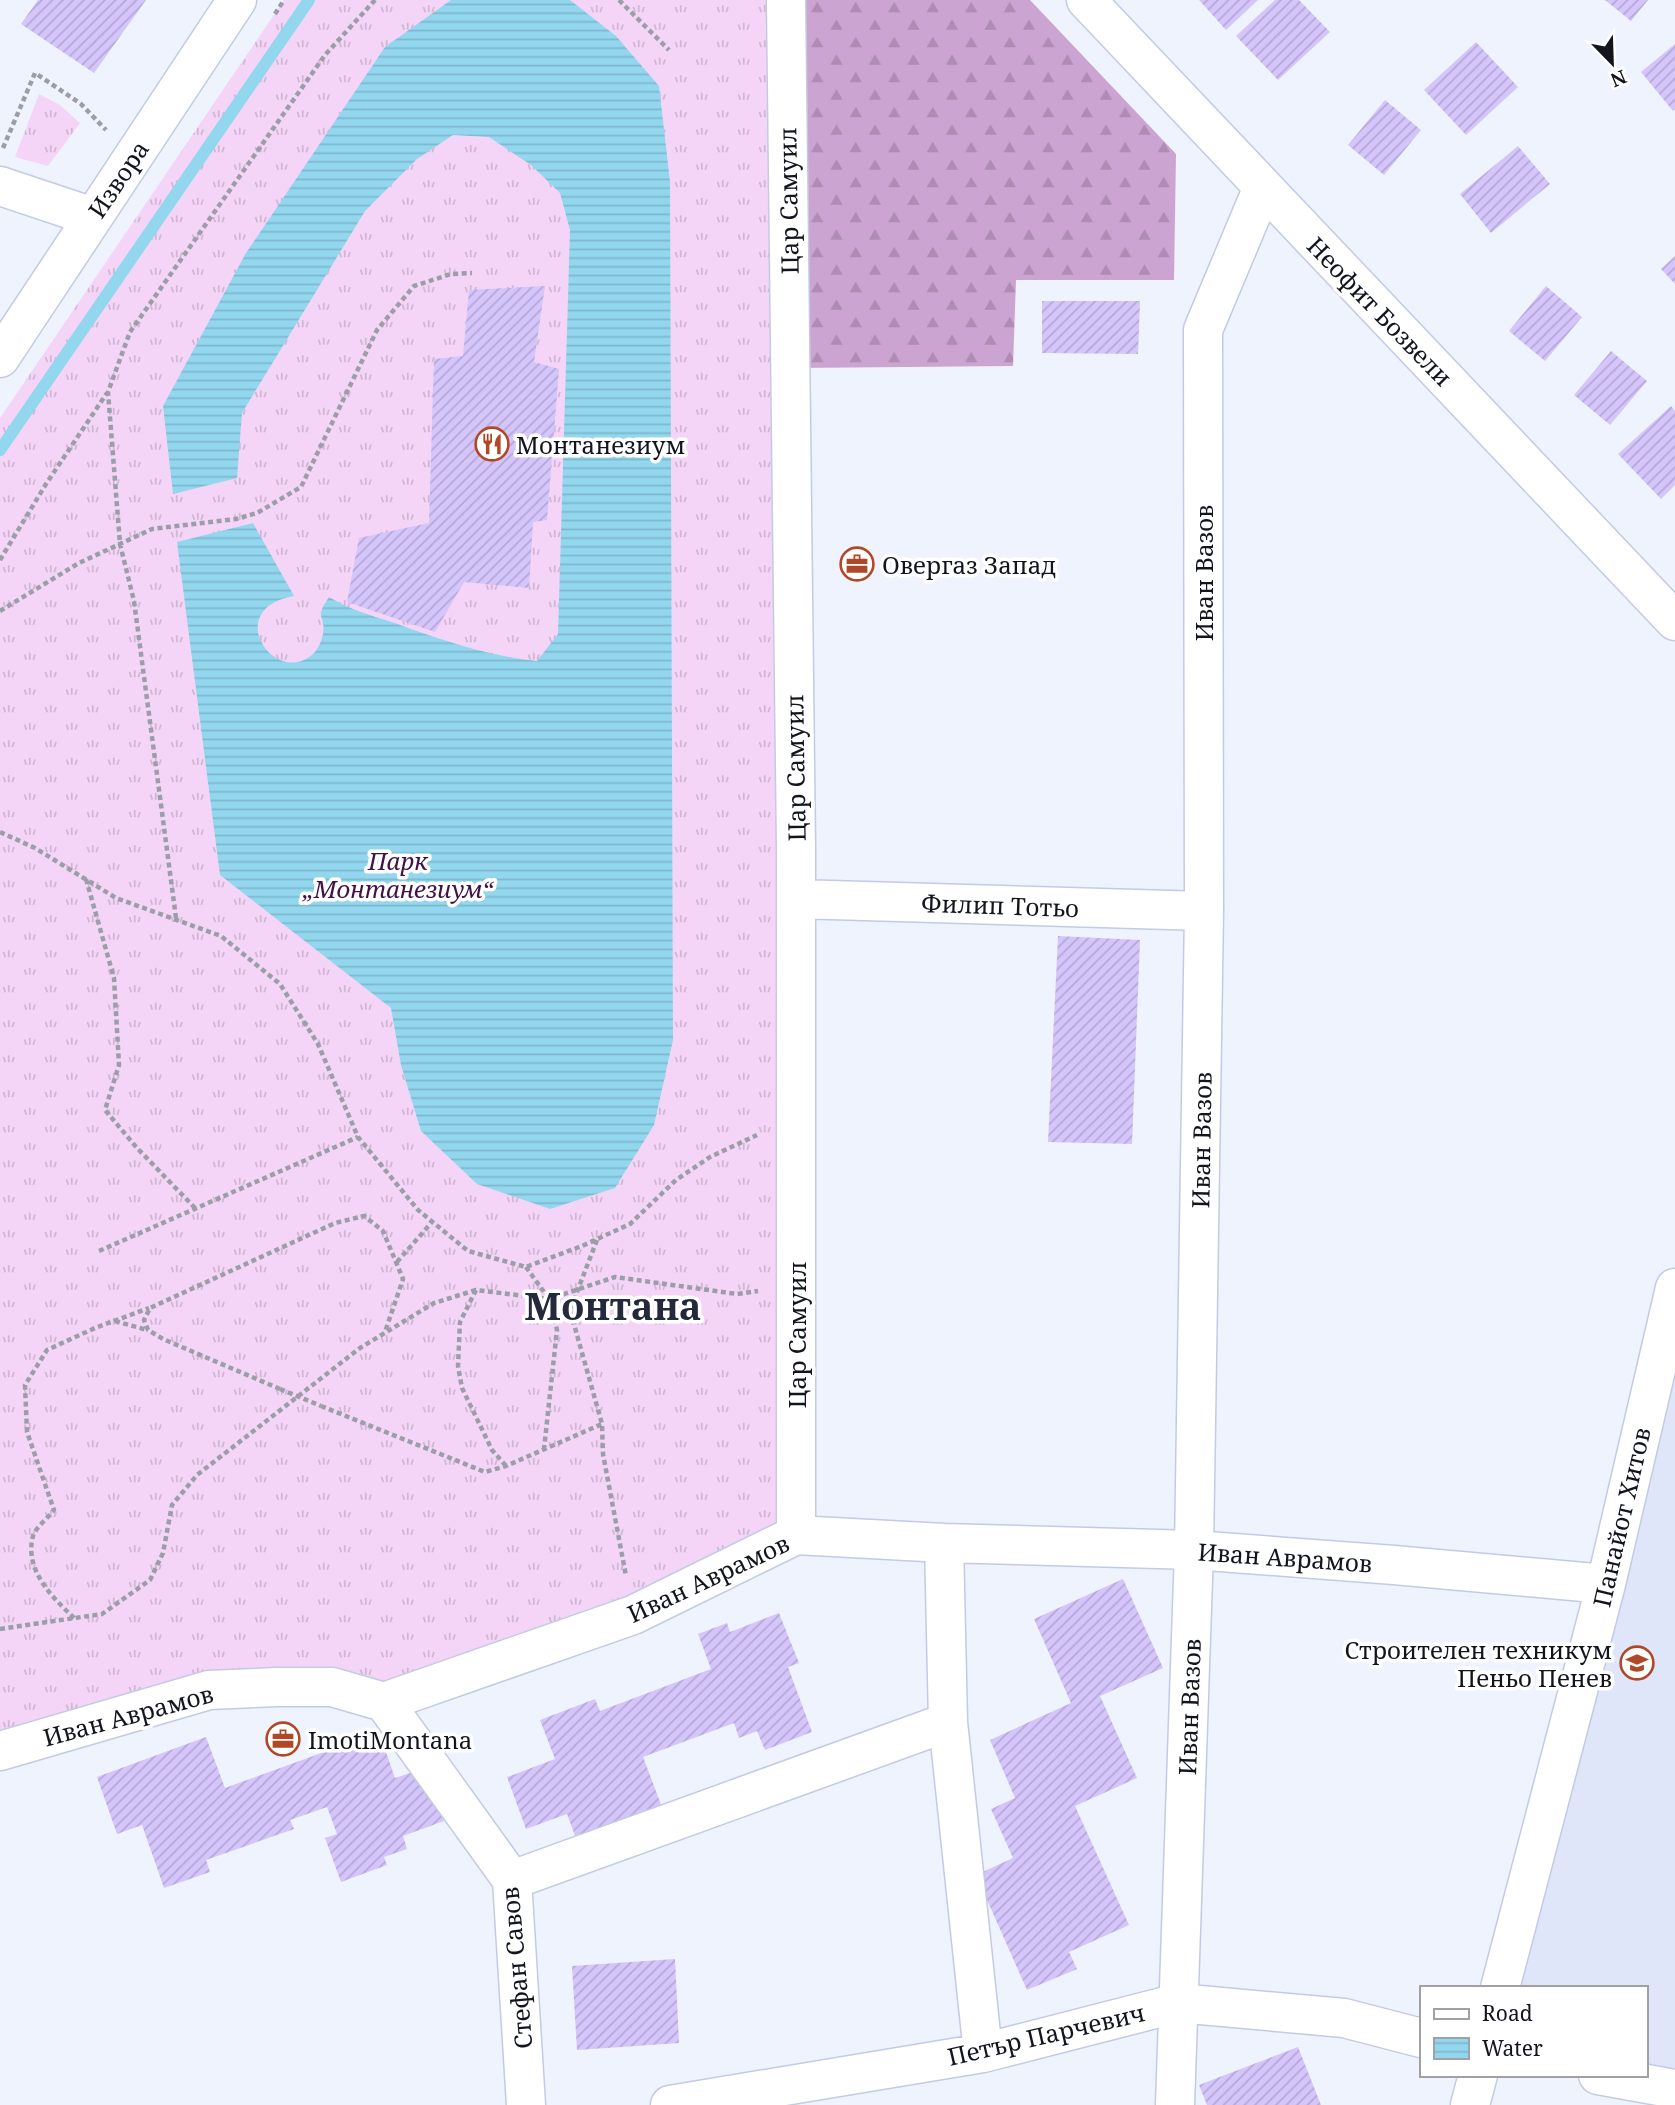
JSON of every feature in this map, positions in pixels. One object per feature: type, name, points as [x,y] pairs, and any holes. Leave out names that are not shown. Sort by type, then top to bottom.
[{"type":"street","name":"Извора","points":[[0,358],[237,0]]},
{"type":"street","name":"Цар Самуил","points":[[786,0],[796,899],[796,1535]]},
{"type":"street","name":"Неофит Бозвели","points":[[1086,0],[1675,621]]},
{"type":"street","points":[[0,186],[93,217]]},
{"type":"street","name":"Иван Вазов","points":[[1175,2105],[1194,1550],[1205,911],[1203,330],[1263,187]]},
{"type":"street","name":"Филип Тотьо","points":[[796,899],[1205,911]]},
{"type":"street","name":"Панайот Хитов","points":[[1501,1986],[1606,1584],[1675,1288]]},
{"type":"street","name":"Иван Аврамов","points":[[0,1751],[209,1690],[332,1687],[384,1702],[633,1615],[796,1535],[944,1543],[1194,1550],[1606,1584]]},
{"type":"street","points":[[944,1543],[948,1721],[983,2053]]},
{"type":"street","name":"Стефан Савов","points":[[384,1702],[512,1880],[526,2105]]},
{"type":"street","points":[[512,1880],[948,1721]]},
{"type":"street","name":"Петър Парчевич","points":[[670,2105],[983,2053],[1178,2003],[1344,2018],[1420,2038]]},
{"type":"street","points":[[1470,2105],[1477,2077]]},
{"type":"street","points":[[1609,2077],[1675,2089]]},
{"type":"path","points":[[0,560],[46,484],[108,392],[130,332],[325,55],[375,0]]},
{"type":"path","points":[[619,0],[669,50]]},
{"type":"path","points":[[0,156],[35,73],[81,104],[103,128]]},
{"type":"path","points":[[0,611],[79,564],[152,529],[236,519],[257,513],[301,487],[377,330],[414,286],[451,274],[472,273]]},
{"type":"path","points":[[108,392],[120,544],[134,601],[176,918]]},
{"type":"path","points":[[0,832],[36,848],[117,898],[220,936],[281,984],[318,1044],[358,1137],[418,1210],[468,1251],[526,1267],[597,1239],[630,1224],[676,1180],[710,1157],[796,1116]]},
{"type":"path","points":[[86,879],[114,978],[119,1065],[105,1110],[136,1149],[195,1208]]},
{"type":"path","points":[[99,1251],[358,1137]]},
{"type":"path","points":[[74,1618],[47,1593],[32,1559],[34,1534],[54,1510],[27,1432],[25,1385],[47,1350],[150,1308],[335,1223],[364,1216],[383,1231],[403,1279],[385,1333]]},
{"type":"path","points":[[397,1262],[432,1222]]},
{"type":"path","points":[[597,1239],[570,1310],[602,1424],[603,1454],[633,1615]]},
{"type":"path","points":[[526,1267],[548,1299],[557,1330],[544,1449]]},
{"type":"path","points":[[0,1629],[102,1614],[150,1580],[163,1553],[172,1505],[197,1475],[360,1348],[434,1303],[477,1290],[548,1299],[614,1277],[737,1294],[796,1285]]},
{"type":"path","points":[[477,1290],[460,1322],[458,1366],[462,1388],[492,1450],[506,1466]]},
{"type":"path","points":[[148,1330],[144,1320],[150,1308]]},
{"type":"path","points":[[114,1321],[148,1330],[226,1368],[485,1472],[506,1466],[602,1424]]},
{"type":"shaded area","name":"Строителен техникум Пеньо Пенев","points":[[1675,1338],[1675,2077],[1647,2072],[1647,1986],[1521,1986]]},
{"type":"green space","name":"Парк „Монтанезиум“","points":[[284,0],[776,0],[796,1535],[384,1702],[277,1687],[0,1751],[0,418]]},
{"type":"green space","points":[[801,0],[1030,0],[1176,154],[1174,280],[1016,280],[1013,366],[797,368]]},
{"type":"green space","points":[[39,94],[60,105],[80,123],[48,166],[15,157]]},
{"type":"water","points":[[451,0],[570,0],[616,36],[659,86],[670,182],[673,1040],[654,1125],[615,1188],[550,1209],[477,1184],[421,1131],[401,1065],[391,1008],[220,875],[177,542],[253,523],[294,596],[272,604],[261,616],[258,630],[262,643],[271,655],[284,662],[299,662],[314,653],[322,638],[321,612],[329,597],[361,612],[447,641],[537,661],[558,634],[570,230],[560,193],[531,165],[489,137],[453,135],[417,159],[365,211],[242,413],[237,478],[173,494],[163,406],[246,253],[385,47]]},
{"type":"building","points":[[38,0],[146,0],[94,73],[21,24]]},
{"type":"building","points":[[1199,0],[1258,0],[1226,30]]},
{"type":"building","points":[[1275,0],[1299,0],[1330,32],[1278,80],[1236,36]]},
{"type":"building","points":[[1605,0],[1648,0],[1631,21]]},
{"type":"building","points":[[1476,42],[1518,87],[1466,135],[1424,90]]},
{"type":"building","points":[[1675,44],[1675,109],[1673,111],[1641,72]]},
{"type":"building","points":[[1385,100],[1421,130],[1384,175],[1348,145]]},
{"type":"building","points":[[1518,146],[1550,184],[1491,233],[1460,194]]},
{"type":"building","points":[[1675,256],[1675,284],[1661,269]]},
{"type":"building","name":"Монтанезиум","points":[[545,286],[534,362],[559,369],[547,520],[533,522],[529,588],[464,582],[435,632],[347,602],[359,538],[429,523],[434,359],[463,356],[469,290]]},
{"type":"building","points":[[1546,286],[1582,317],[1545,361],[1509,331]]},
{"type":"building","points":[[1042,301],[1140,301],[1138,354],[1042,353]]},
{"type":"building","points":[[1611,351],[1647,381],[1610,425],[1574,395]]},
{"type":"building","points":[[1671,406],[1675,411],[1675,485],[1661,499],[1618,454]]},
{"type":"building","points":[[1058,936],[1140,940],[1132,1144],[1048,1142]]},
{"type":"building","points":[[1123,1579],[1163,1668],[1100,1696],[1137,1778],[1075,1806],[1129,1925],[1069,1952],[1077,1969],[1027,1990],[976,1875],[1013,1858],[991,1809],[1015,1798],[990,1740],[1071,1703],[1034,1619]]},
{"type":"building","points":[[779,1613],[799,1663],[788,1667],[812,1732],[765,1750],[757,1731],[739,1738],[734,1723],[643,1757],[665,1815],[577,1841],[567,1814],[526,1829],[507,1777],[555,1759],[540,1720],[595,1699],[600,1711],[711,1669],[698,1634],[727,1623],[730,1632]]},
{"type":"building","points":[[379,1732],[395,1778],[425,1768],[444,1821],[403,1836],[407,1849],[384,1857],[387,1865],[341,1882],[325,1838],[337,1834],[327,1807],[290,1820],[294,1829],[206,1860],[210,1872],[164,1888],[142,1825],[117,1834],[97,1777],[206,1737],[225,1788]]},
{"type":"building","points":[[675,1959],[679,2043],[577,2050],[572,1966]]},
{"type":"building","points":[[1298,2047],[1321,2105],[1207,2105],[1199,2085]]},
{"type":"waterway","points":[[0,450],[309,0]]},
{"type":"place","name":"Монтанезиум","points":[[492,444]]},
{"type":"place","name":"Овергаз Запад","points":[[857,564]]},
{"type":"place","name":"Строителен техникум Пеньо Пенев","points":[[1637,1663]]},
{"type":"place","name":"ImotiMontana","points":[[283,1739]]},
{"type":"district","name":"Монтана","points":[[613,1305]]}]
